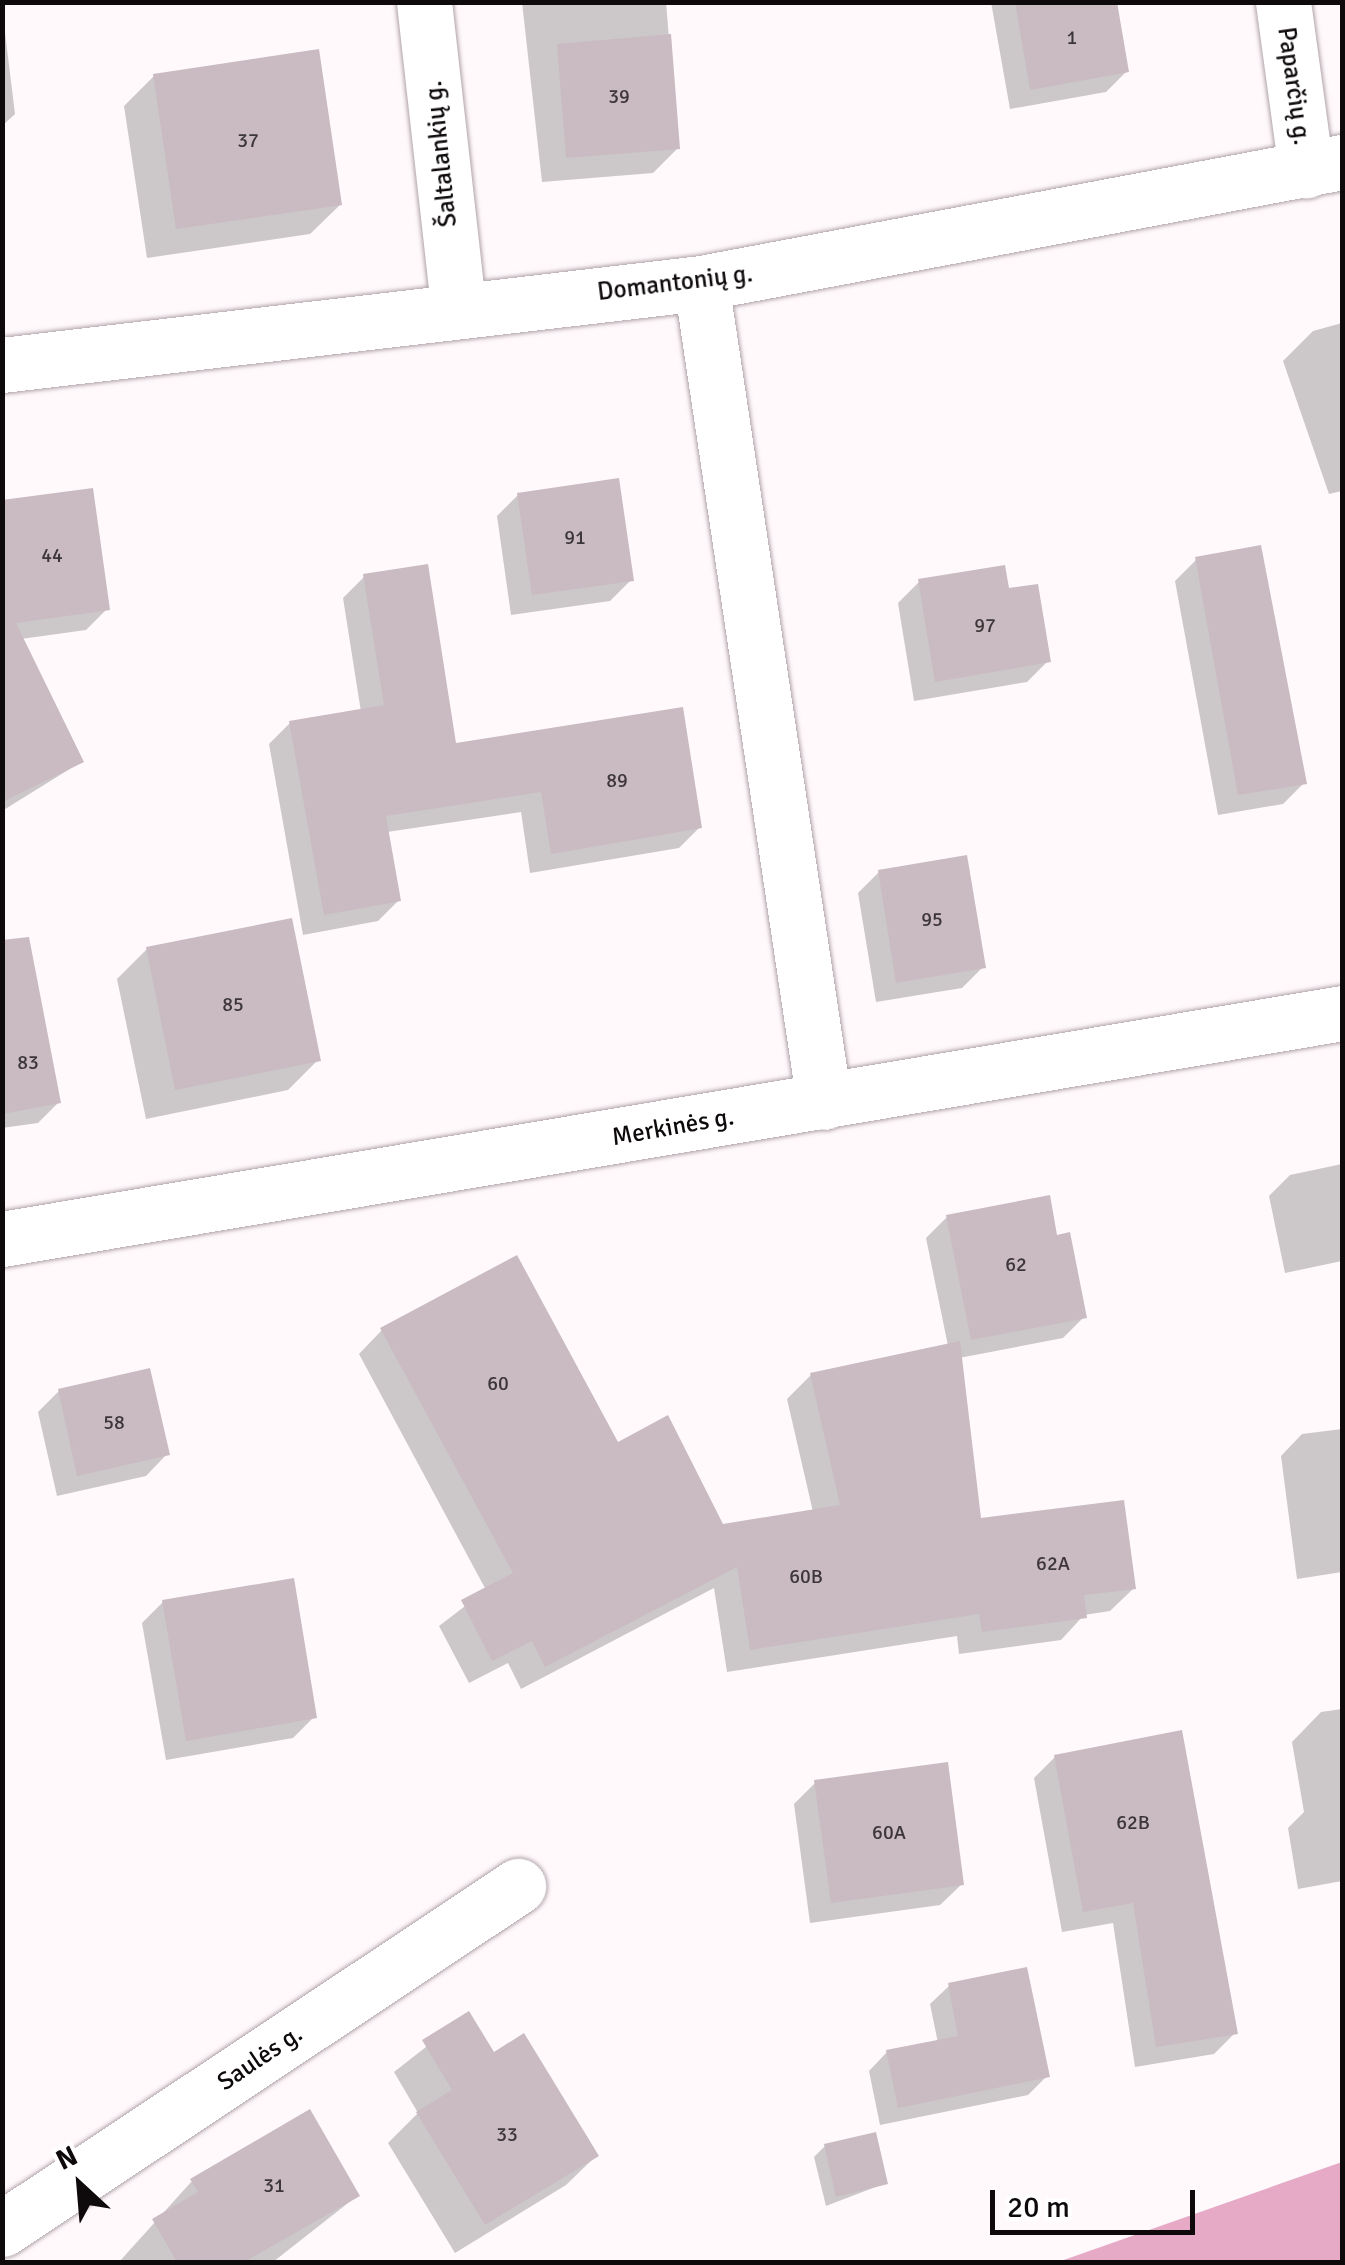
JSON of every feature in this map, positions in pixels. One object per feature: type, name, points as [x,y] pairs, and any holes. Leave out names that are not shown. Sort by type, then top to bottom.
[{"type":"street","name":"Šaltalankių g.","points":[[424,2],[458,306]]},
{"type":"street","name":"Paparčių g.","points":[[1283,2],[1324,166]]},
{"type":"street","name":"Domantonių g.","points":[[2,365],[458,306],[702,283],[1324,166]]},
{"type":"street","points":[[702,283],[824,1102]]},
{"type":"street","name":"Merkinės g.","points":[[2,1240],[1342,1013]]},
{"type":"street","name":"Saulės g.","points":[[2,2229],[518,1886]]},
{"type":"shaded area","points":[[1342,2162],[1342,2262],[1058,2262]]},
{"type":"building","points":[[1015,2],[1117,2],[1129,72],[1030,90]]},
{"type":"building","points":[[671,34],[680,149],[566,158],[557,44]]},
{"type":"building","points":[[319,49],[342,205],[176,229],[153,74]]},
{"type":"building","points":[[619,478],[634,581],[532,595],[517,493]]},
{"type":"building","points":[[93,488],[110,610],[16,623],[84,762],[2,802],[2,500]]},
{"type":"building","points":[[1261,545],[1307,784],[1238,795],[1195,557]]},
{"type":"building","points":[[428,564],[456,743],[683,707],[702,828],[551,854],[541,792],[386,816],[401,901],[324,915],[289,721],[384,705],[363,574]]},
{"type":"building","points":[[1005,565],[1009,588],[1038,584],[1051,662],[935,682],[918,579]]},
{"type":"building","points":[[967,855],[986,968],[896,983],[878,870]]},
{"type":"building","points":[[292,918],[321,1061],[175,1090],[146,947]]},
{"type":"building","points":[[29,937],[61,1103],[2,1114],[2,940]]},
{"type":"building","points":[[1050,1195],[1057,1235],[1070,1232],[1087,1318],[971,1340],[946,1215]]},
{"type":"building","points":[[517,1255],[618,1442],[668,1415],[723,1524],[840,1505],[810,1373],[960,1341],[981,1518],[1124,1500],[1136,1589],[1084,1595],[1087,1618],[982,1632],[979,1614],[750,1650],[737,1567],[545,1667],[532,1641],[492,1661],[461,1600],[513,1573],[380,1328]]},
{"type":"building","points":[[150,1368],[170,1455],[77,1476],[58,1389]]},
{"type":"building","points":[[294,1578],[317,1718],[186,1741],[162,1600]]},
{"type":"building","points":[[1182,1730],[1238,2034],[1156,2047],[1133,1903],[1083,1912],[1054,1755]]},
{"type":"building","points":[[948,1762],[964,1885],[831,1903],[814,1780]]},
{"type":"building","points":[[1027,1967],[1050,2077],[898,2108],[886,2050],[958,2036],[948,1983]]},
{"type":"building","points":[[469,2011],[494,2052],[524,2033],[599,2156],[485,2225],[416,2112],[452,2090],[422,2040]]},
{"type":"building","points":[[310,2109],[360,2196],[244,2262],[177,2262],[152,2219],[198,2192],[190,2179]]},
{"type":"building","points":[[876,2132],[888,2184],[836,2197],[824,2144]]}]
